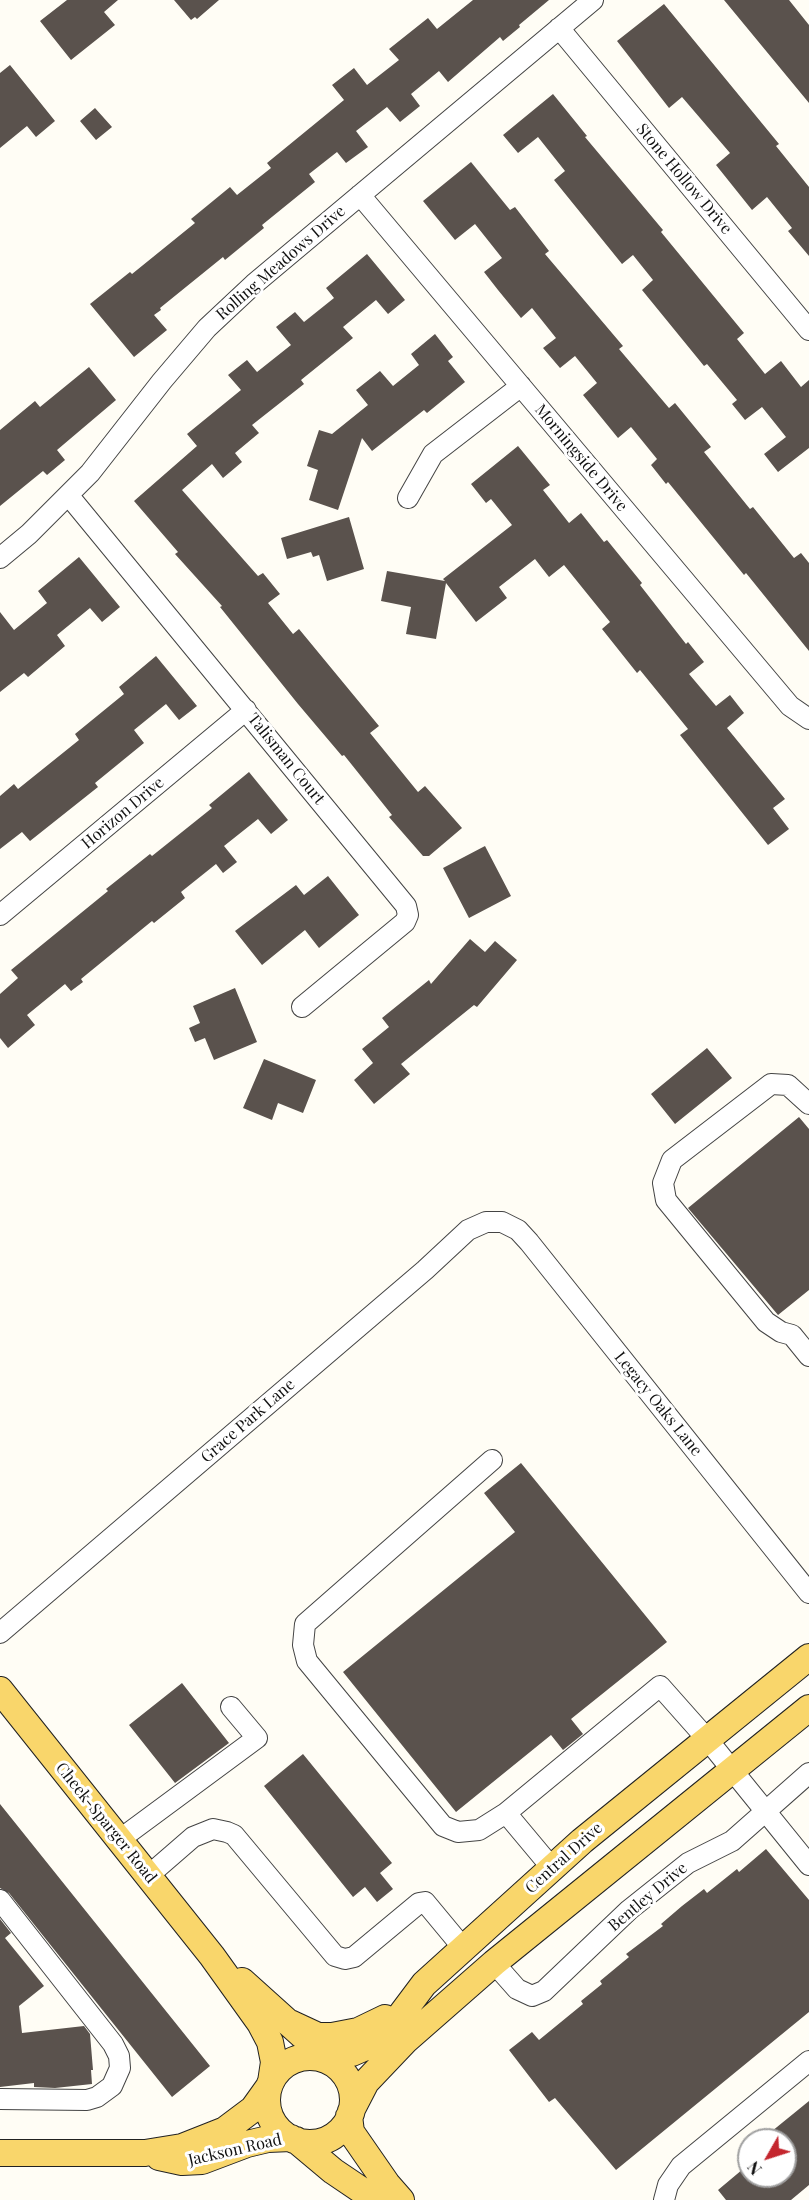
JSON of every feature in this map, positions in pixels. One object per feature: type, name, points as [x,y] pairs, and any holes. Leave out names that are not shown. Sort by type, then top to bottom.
[{"type":"main road","name":"Central Drive","points":[[325,2059],[352,2053],[375,2043],[400,2016],[424,1984],[582,1841],[809,1657]]},
{"type":"main road","name":"Cheek-Sparger Road","points":[[0,1690],[212,1956],[260,2023],[270,2042],[274,2062],[269,2085]]},
{"type":"main road","points":[[294,2139],[309,2142],[327,2138],[343,2127],[366,2082],[405,2041],[494,1963],[809,1708]]},
{"type":"main road","name":"Cheek-Sparger Road","points":[[212,1956],[290,2023],[325,2059]]},
{"type":"main road","points":[[290,2023],[318,2036],[332,2037],[358,2031],[383,2019],[424,1984]]},
{"type":"main road","points":[[376,2200],[333,2171],[281,2131],[273,2121],[268,2109],[269,2085],[277,2071],[287,2063],[298,2058],[311,2057],[325,2059],[337,2066],[345,2076],[352,2094],[351,2132],[387,2184],[401,2200]]},
{"type":"main road","name":"Jackson Road","points":[[0,2153],[145,2153],[182,2146],[225,2130],[253,2109],[269,2085]]},
{"type":"main road","name":"Jackson Road","points":[[145,2153],[182,2162],[202,2161],[247,2144],[268,2139],[294,2139]]},
{"type":"street","name":"Rolling Meadows Drive","points":[[0,558],[69,496],[90,473],[207,328],[254,284],[593,0]]},
{"type":"street","name":"Stone Hollow Drive","points":[[559,28],[809,330]]},
{"type":"street","name":"Morningside Drive","points":[[360,195],[790,706],[807,718]]},
{"type":"street","points":[[408,498],[433,454],[521,386]]},
{"type":"street","name":"Talisman Court","points":[[69,496],[406,906],[408,915],[405,922],[302,1007]]},
{"type":"street","name":"Horizon Drive","points":[[0,915],[246,711]]},
{"type":"street","points":[[809,1104],[788,1085],[771,1084],[672,1160],[663,1183],[666,1200],[766,1322],[781,1332],[792,1335],[809,1356]]},
{"type":"street","name":"Grace Park Lane","points":[[0,1633],[416,1278],[468,1230],[486,1222],[502,1222]]},
{"type":"street","name":"Legacy Oaks Lane","points":[[502,1222],[518,1230],[529,1242],[809,1593]]},
{"type":"street","points":[[492,1460],[305,1624],[303,1645],[307,1661],[443,1826],[458,1832],[480,1830],[506,1813],[660,1686],[707,1739],[809,1865]]},
{"type":"street","points":[[119,1840],[257,1738],[231,1707]]},
{"type":"street","name":"Bentley Drive","points":[[494,1963],[517,1989],[532,1996],[544,1991],[638,1904],[688,1863],[732,1841],[809,1773]]},
{"type":"street","points":[[506,1813],[552,1868]]},
{"type":"street","points":[[148,1876],[193,1838],[213,1829],[227,1832],[234,1835],[335,1956],[345,1959],[354,1957],[419,1904],[425,1902],[464,1949]]},
{"type":"street","points":[[0,1900],[113,2044],[119,2056],[120,2067],[112,2086],[106,2092],[87,2100],[0,2098]]},
{"type":"street","points":[[664,2200],[668,2185],[681,2166],[809,2061]]},
{"type":"building","points":[[67,0],[118,0],[104,12],[115,25],[71,60],[40,21]]},
{"type":"building","points":[[174,0],[219,0],[197,19],[195,17],[191,20]]},
{"type":"building","points":[[473,0],[549,0],[503,41],[500,37],[448,82],[439,71],[411,94],[420,106],[400,122],[387,107],[356,131],[368,147],[346,163],[337,152],[309,174],[315,182],[262,225],[264,228],[225,260],[223,257],[160,308],[161,310],[154,315],[167,330],[134,357],[90,304],[130,272],[132,274],[195,223],[191,219],[230,187],[237,195],[271,168],[267,163],[344,100],[332,85],[354,68],[367,85],[399,60],[389,49],[428,18],[437,29]]},
{"type":"building","points":[[724,0],[789,0],[809,25],[809,103]]},
{"type":"building","points":[[664,4],[779,144],[776,146],[809,187],[809,256],[788,231],[792,228],[767,197],[752,210],[716,165],[730,153],[682,97],[669,108],[617,41]]},
{"type":"building","points":[[10,65],[55,121],[36,137],[27,126],[0,148],[0,73]]},
{"type":"building","points":[[553,94],[587,136],[585,137],[663,230],[661,232],[744,333],[737,339],[765,374],[781,361],[801,387],[809,380],[809,448],[778,472],[764,454],[786,437],[762,407],[745,420],[732,404],[737,400],[707,364],[704,366],[642,290],[653,280],[633,255],[622,264],[554,180],[565,171],[538,137],[518,153],[503,135]]},
{"type":"building","points":[[95,108],[112,127],[96,140],[80,121]]},
{"type":"building","points":[[471,162],[510,210],[515,207],[549,251],[545,254],[623,346],[619,349],[669,408],[675,403],[711,447],[704,452],[750,509],[753,507],[794,558],[801,553],[809,563],[809,651],[746,573],[744,575],[668,482],[666,484],[651,465],[657,459],[631,427],[618,438],[583,395],[597,383],[575,356],[560,368],[543,348],[556,338],[532,308],[521,318],[484,272],[502,258],[475,224],[455,240],[423,201]]},
{"type":"building","points":[[367,254],[405,300],[388,314],[376,300],[343,327],[353,338],[301,380],[304,384],[252,425],[259,433],[235,453],[242,462],[223,478],[212,464],[182,490],[258,576],[263,573],[280,594],[268,603],[293,634],[299,629],[379,726],[370,733],[418,792],[425,786],[462,828],[429,856],[423,856],[389,817],[392,815],[344,755],[342,756],[298,704],[220,607],[222,606],[175,554],[178,552],[134,501],[197,446],[187,434],[241,390],[228,375],[247,360],[257,372],[291,345],[276,327],[295,312],[304,322],[334,298],[326,288]]},
{"type":"building","points":[[435,334],[453,357],[448,361],[465,382],[427,413],[424,410],[372,451],[362,438],[338,510],[309,500],[318,470],[307,466],[319,430],[332,434],[368,405],[356,390],[380,371],[393,386],[419,365],[411,354]]},
{"type":"building","points":[[89,367],[116,400],[57,450],[65,460],[47,475],[43,471],[0,506],[0,430],[35,401],[40,407]]},
{"type":"building","points":[[518,446],[550,485],[543,490],[569,523],[581,513],[604,542],[607,540],[642,583],[640,585],[686,644],[688,642],[704,662],[689,674],[716,706],[730,695],[744,713],[727,728],[785,799],[773,808],[789,829],[768,845],[680,735],[688,729],[640,670],[637,673],[602,629],[610,622],[564,565],[549,577],[535,559],[499,587],[507,598],[476,622],[446,583],[436,639],[406,634],[411,607],[381,601],[387,571],[445,581],[443,579],[512,525],[491,499],[486,503],[471,484]]},
{"type":"building","points":[[349,517],[364,569],[327,581],[319,555],[313,557],[311,552],[287,559],[281,538]]},
{"type":"building","points":[[79,557],[120,607],[102,622],[90,608],[57,635],[65,646],[28,677],[24,673],[0,692],[0,612],[14,630],[47,603],[38,591]]},
{"type":"building","points":[[156,656],[197,706],[179,720],[166,704],[134,730],[144,743],[95,783],[98,787],[30,841],[22,832],[0,849],[0,796],[14,784],[18,789],[79,740],[75,734],[124,694],[119,687]]},
{"type":"building","points":[[249,772],[288,820],[271,834],[258,819],[224,846],[237,862],[223,873],[216,864],[181,892],[185,898],[154,923],[152,921],[81,979],[83,982],[71,991],[65,984],[27,1015],[35,1025],[8,1048],[0,1038],[0,994],[18,978],[11,970],[108,891],[106,889],[212,808],[209,805]]},
{"type":"building","points":[[485,846],[511,896],[469,918],[443,868]]},
{"type":"building","points":[[328,876],[359,915],[319,948],[305,930],[262,965],[235,931],[296,885],[304,895]]},
{"type":"building","points":[[470,939],[485,952],[495,941],[517,960],[477,1007],[474,1005],[401,1064],[410,1074],[374,1104],[354,1080],[373,1063],[362,1049],[389,1027],[382,1018],[429,980],[431,984]]},
{"type":"building","points":[[235,988],[257,1042],[214,1060],[205,1038],[195,1042],[189,1028],[200,1023],[193,1006]]},
{"type":"building","points":[[707,1048],[732,1078],[675,1124],[651,1094]]},
{"type":"building","points":[[264,1059],[316,1080],[303,1113],[278,1103],[272,1120],[243,1108]]},
{"type":"building","points":[[799,1117],[809,1129],[809,1290],[778,1315],[688,1208]]},
{"type":"building","points":[[521,1463],[667,1642],[571,1719],[583,1734],[563,1750],[551,1735],[456,1812],[343,1672],[515,1532],[484,1493]]},
{"type":"building","points":[[182,1683],[229,1743],[175,1783],[129,1725]]},
{"type":"building","points":[[303,1754],[392,1863],[380,1873],[393,1889],[377,1902],[365,1887],[353,1897],[264,1786]]},
{"type":"building","points":[[0,1804],[210,2066],[172,2097],[9,1893],[0,1888]]},
{"type":"building","points":[[766,1849],[809,1900],[809,2012],[616,2170],[555,2098],[549,2102],[509,2050],[532,2032],[539,2040],[583,2004],[581,2001],[602,1984],[600,1981],[629,1957],[626,1954],[663,1926],[661,1924],[682,1906],[704,1889],[707,1893],[737,1869],[739,1872]]},
{"type":"building","points":[[0,1919],[11,1933],[5,1938],[44,1986],[19,2006],[22,2033],[84,2026],[90,2034],[92,2084],[55,2088],[34,2087],[34,2083],[0,2087]]},
{"type":"building","points":[[809,2101],[809,2185],[791,2200],[726,2200],[718,2190],[737,2174],[737,2188],[797,2188],[797,2128],[776,2128]]}]
